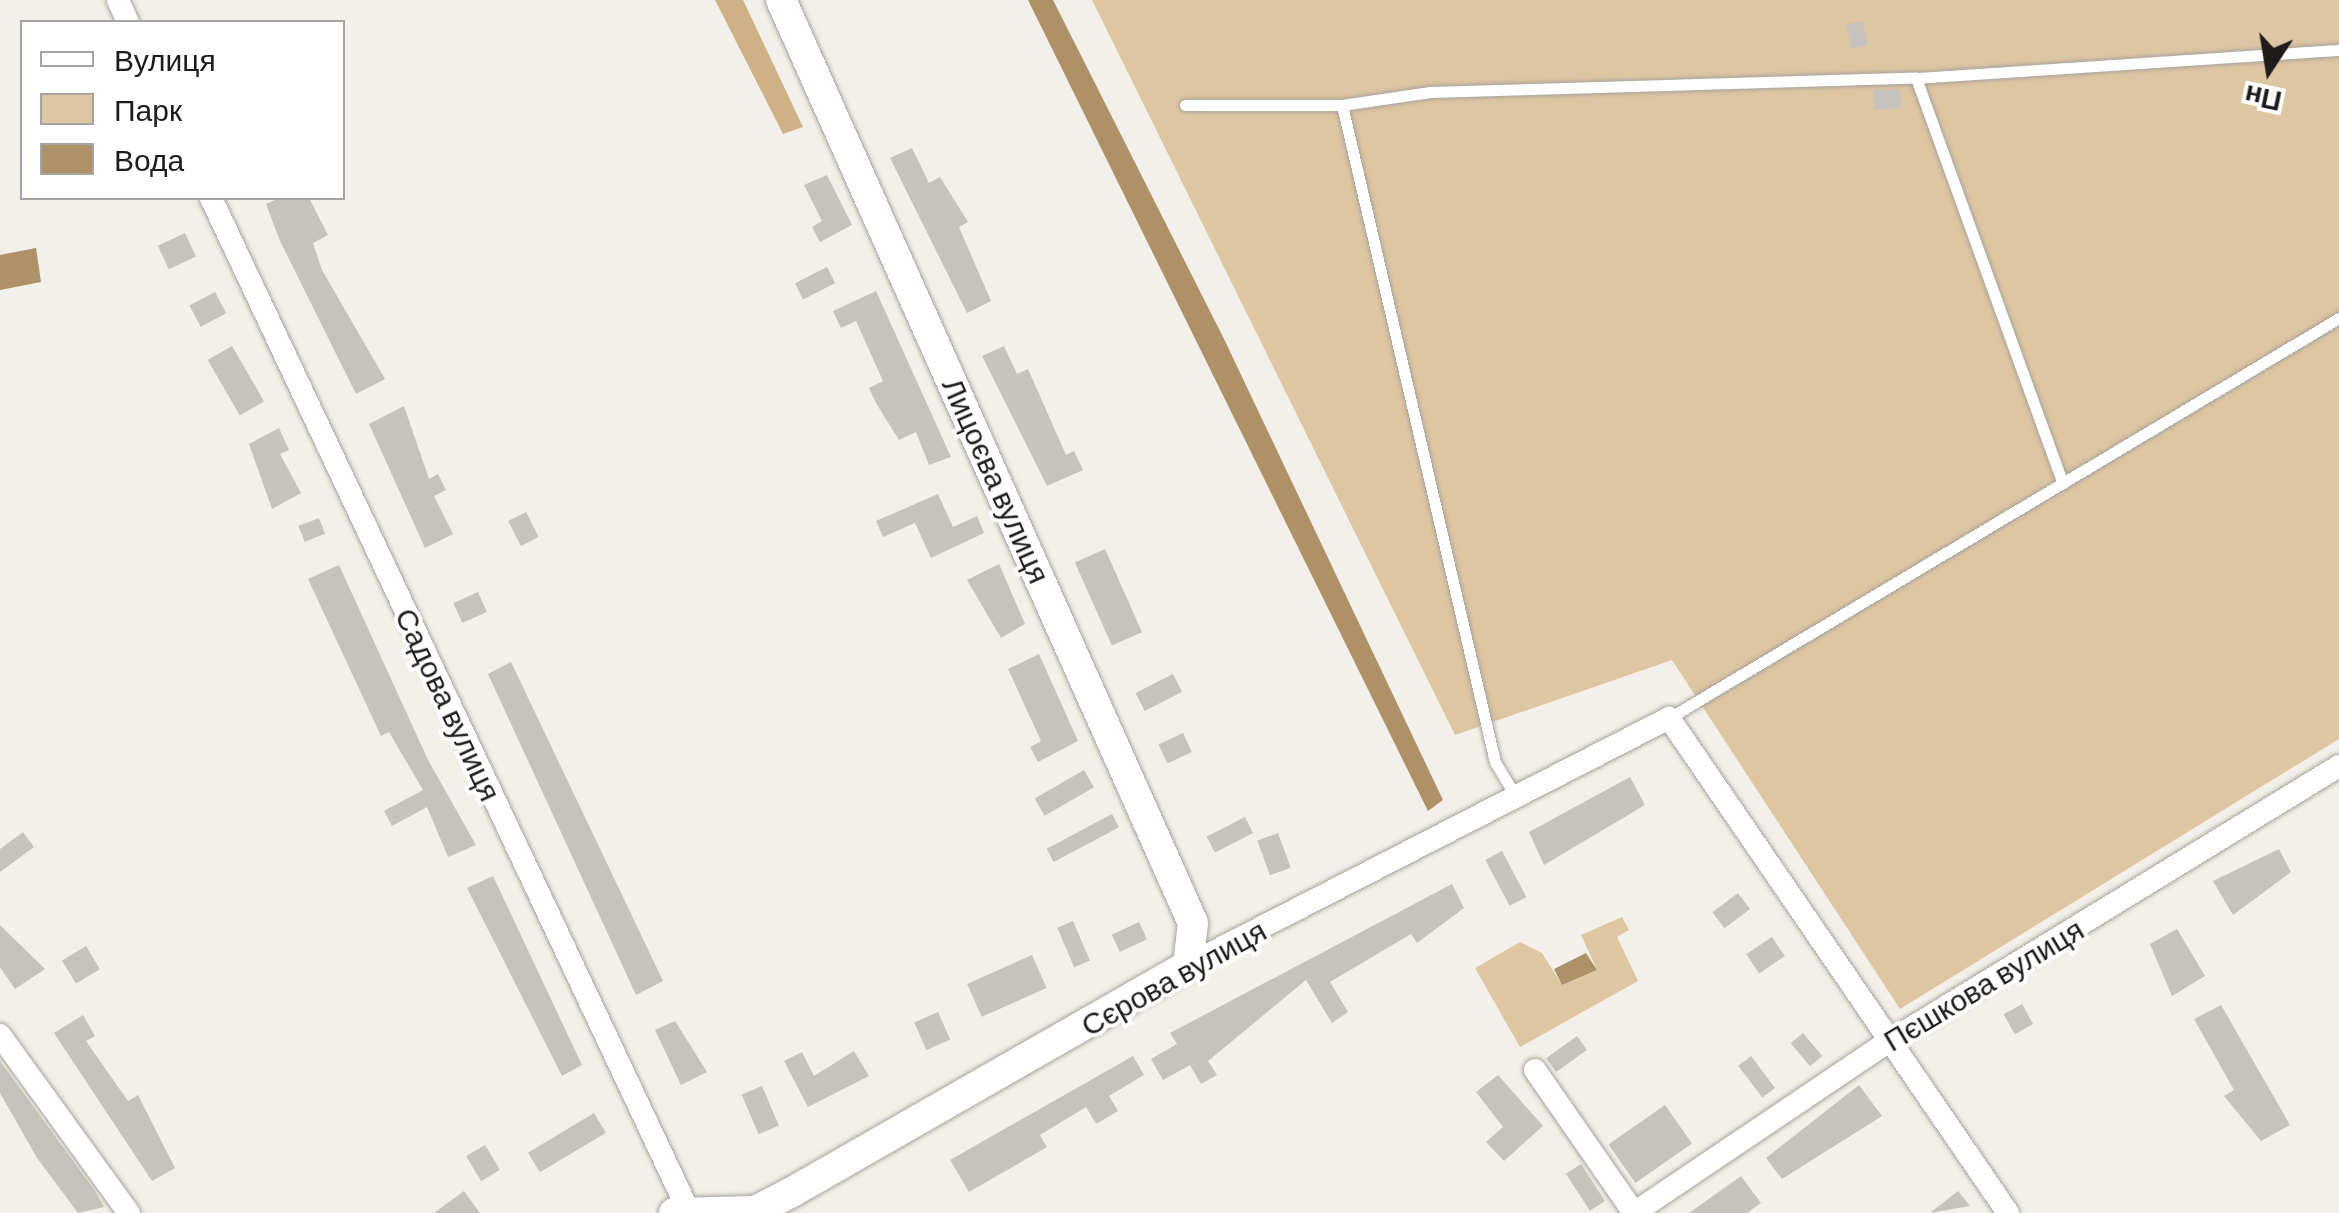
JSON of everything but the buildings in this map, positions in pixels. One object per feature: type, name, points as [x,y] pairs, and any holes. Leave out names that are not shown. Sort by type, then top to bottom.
[{"type":"street","name":"Лицоєва вулиця","points":[[782,0],[1193,923],[1188,965]]},
{"type":"street","name":"Садова вулиця","points":[[211,200],[681,1212]]},
{"type":"street","name":"Сєрова вулиця","points":[[681,1212],[755,1212],[1188,965],[1669,718]]},
{"type":"street","points":[[1669,718],[1884,1044],[2008,1213]]},
{"type":"street","name":"Пєшкова вулиця","points":[[1634,1213],[1884,1044],[2339,766]]},
{"type":"street","points":[[0,1035],[129,1213]]},
{"type":"street","points":[[1535,1070],[1634,1213]]},
{"type":"lane","points":[[1185,105],[1342,106],[1430,92],[1916,78],[2339,50]]},
{"type":"lane","points":[[1916,78],[2064,482]]},
{"type":"lane","points":[[1342,106],[1496,762],[1516,796]]},
{"type":"lane","points":[[1669,718],[2339,318]]},
{"type":"green space","points":[[1092,0],[2339,0],[2339,739],[1900,1009],[1672,660],[1455,735]]},
{"type":"green space","points":[[1622,917],[1629,930],[1617,937],[1638,981],[1520,1047],[1475,968],[1520,942],[1542,953],[1562,985],[1597,970],[1581,935]]},
{"type":"shaded area","points":[[715,0],[743,0],[803,127],[783,134]]},
{"type":"water","points":[[1028,0],[1053,0],[1224,339],[1443,800],[1428,811]]},
{"type":"water","points":[[36,248],[41,282],[0,290],[0,255]]},
{"type":"water","points":[[1586,953],[1597,970],[1562,985],[1554,969]]}]
